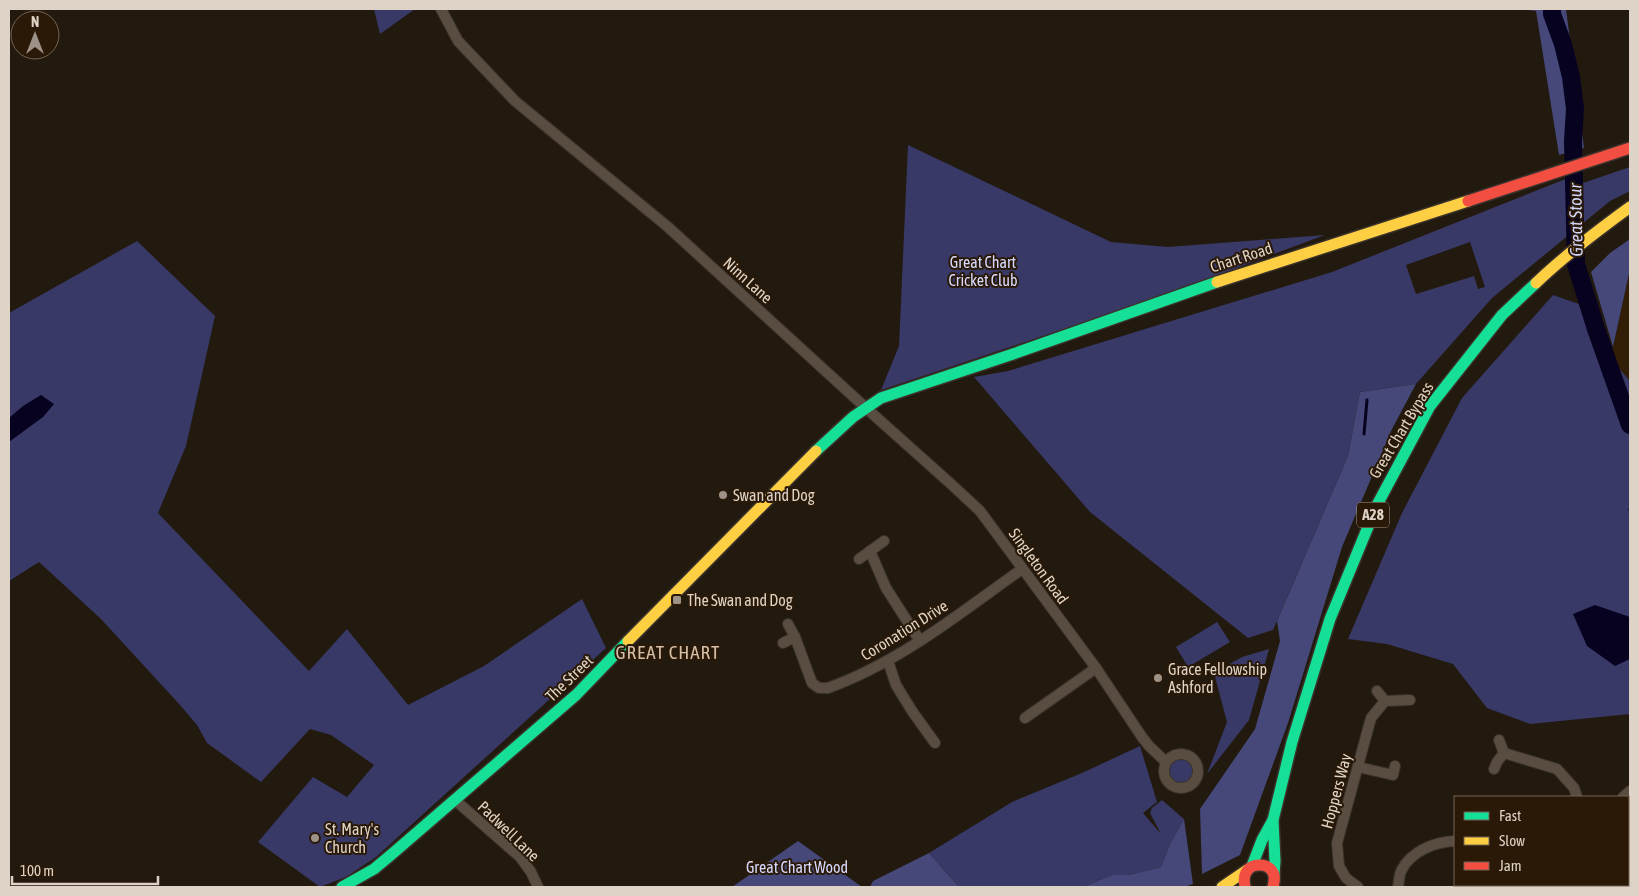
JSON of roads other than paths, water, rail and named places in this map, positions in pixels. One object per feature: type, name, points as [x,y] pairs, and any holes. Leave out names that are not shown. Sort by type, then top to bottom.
[{"type":"street","name":"Ninn Lane","points":[[440,9],[458,41],[515,101],[668,227],[866,408]]},
{"type":"street","name":"Chart Road","points":[[866,408],[881,398],[1013,354],[1204,286],[1630,148]]},
{"type":"street","name":"Great Chart Bypass","points":[[1245,887],[1244,879],[1273,820],[1292,742],[1330,619],[1377,504],[1430,406],[1502,315],[1562,258],[1630,207]]},
{"type":"street","name":"Singleton Road","points":[[866,408],[980,511],[1096,668],[1142,737],[1166,762]]},
{"type":"street","name":"The Street","points":[[342,887],[374,869],[576,695],[834,433],[866,408]]},
{"type":"street","points":[[858,559],[884,541]]},
{"type":"street","points":[[870,551],[886,588],[920,641]]},
{"type":"street","name":"Coronation Drive","points":[[788,624],[795,637],[812,683],[818,688],[828,688],[888,661],[920,641],[1022,569]]},
{"type":"street","points":[[783,643],[795,637]]},
{"type":"street","points":[[888,661],[896,685],[935,743]]},
{"type":"street","points":[[1025,718],[1096,668]]},
{"type":"street","points":[[1377,691],[1385,701],[1410,700]]},
{"type":"street","name":"Hoppers Way","points":[[1358,887],[1346,878],[1339,866],[1337,843],[1371,718],[1385,701]]},
{"type":"street","points":[[918,738],[927,732]]},
{"type":"street","points":[[1499,740],[1504,753]]},
{"type":"street","points":[[1494,769],[1504,753]]},
{"type":"street","points":[[1504,753],[1557,769],[1574,788],[1578,796]]},
{"type":"street","points":[[1358,767],[1393,775],[1395,766]]},
{"type":"street","name":"Padwell Lane","points":[[454,800],[520,857],[531,872],[538,887]]},
{"type":"street","name":"Great Chart Bypass","points":[[1273,820],[1276,882]]},
{"type":"street","points":[[1398,887],[1401,872],[1411,858],[1426,847],[1454,841]]},
{"type":"street","points":[[1222,887],[1257,864],[1267,866],[1276,882]]},
{"type":"waterway","name":"Great Stour","points":[[1552,9],[1571,77],[1575,109],[1573,141],[1576,264],[1596,329],[1630,425]]},
{"type":"waterway","points":[[1364,434],[1367,400]]},
{"type":"place","name":"Swan and Dog","points":[[723,495]]},
{"type":"place","name":"The Swan and Dog","points":[[677,600]]},
{"type":"place","name":"Grace Fellowship Ashford","points":[[1158,678]]},
{"type":"place","name":"St. Mary's Church","points":[[315,838]]},
{"type":"district","name":"GREAT CHART","points":[[668,652]]},
{"type":"park label","name":"Great Chart Cricket Club","points":[[983,271]]},
{"type":"park label","name":"Great Chart Wood","points":[[797,867]]}]
